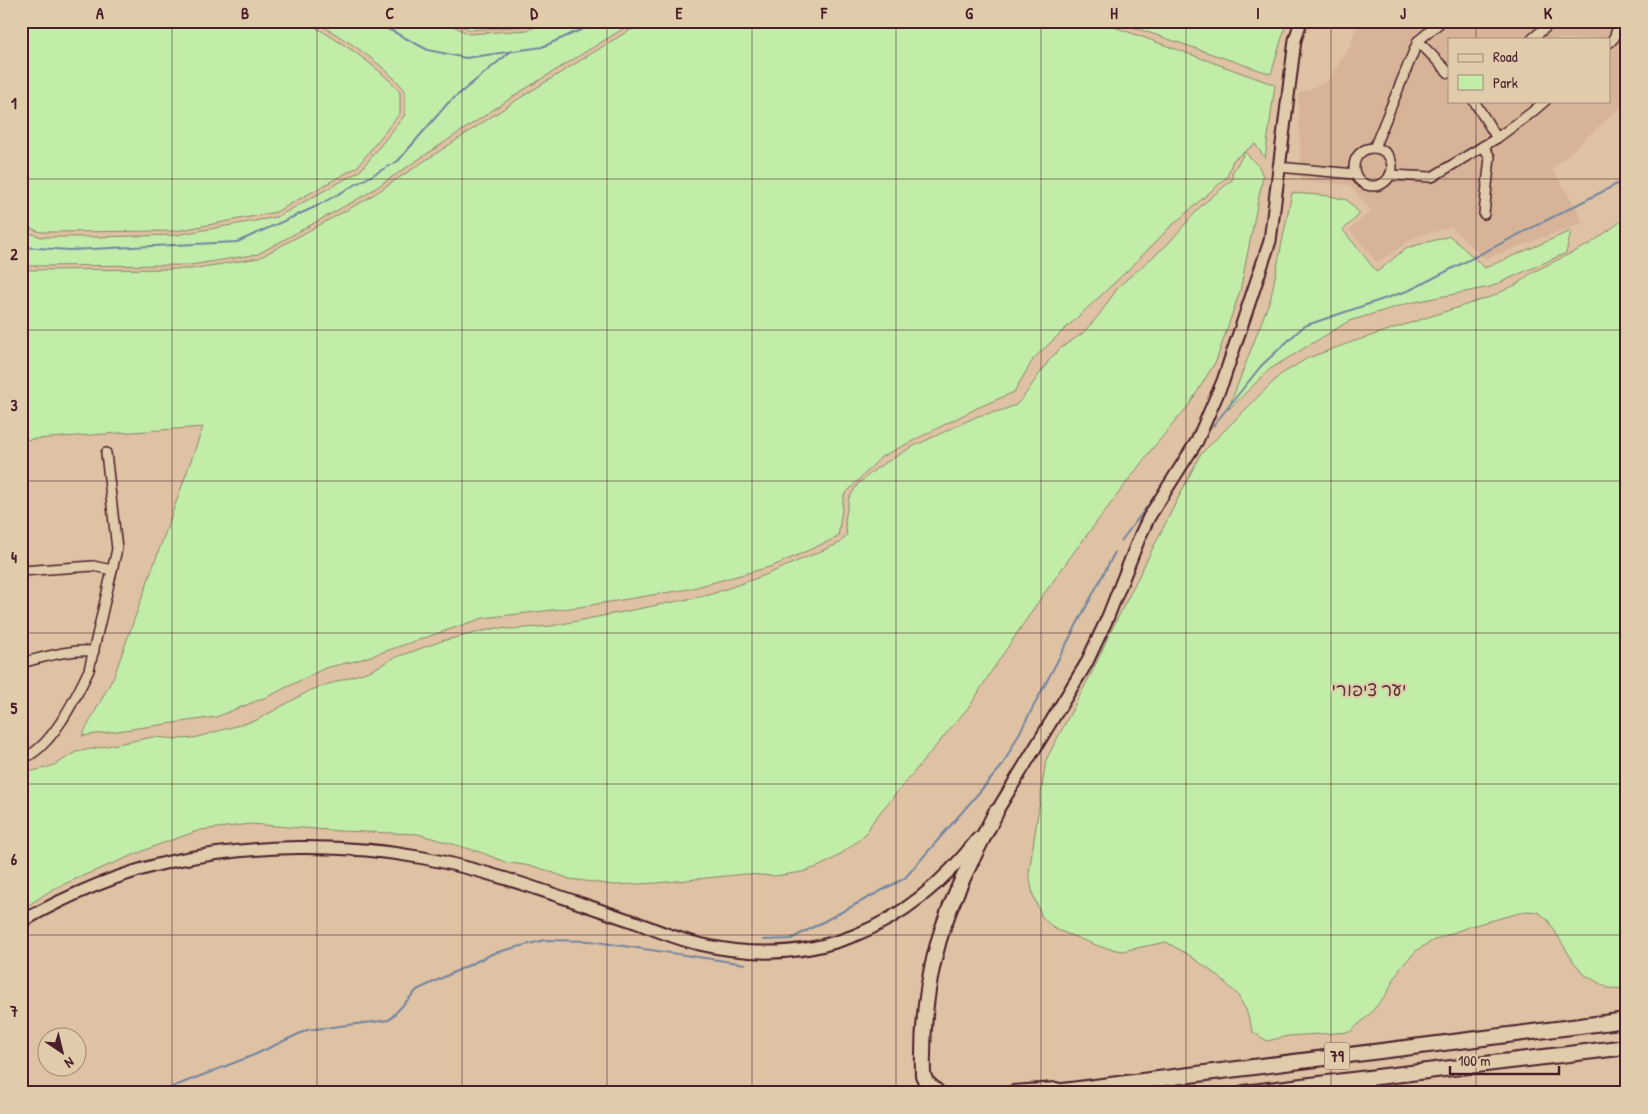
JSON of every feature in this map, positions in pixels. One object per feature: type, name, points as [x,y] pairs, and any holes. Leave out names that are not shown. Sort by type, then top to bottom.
[{"type":"highway","points":[[938,1093],[926,1082],[923,1075],[924,1024],[930,976],[940,938],[952,905],[996,812]]},
{"type":"highway","name":"79","points":[[1047,1093],[1627,1020]]},
{"type":"highway","name":"79","points":[[1244,1093],[1627,1047]]},
{"type":"highway","points":[[1013,1093],[1084,1088]]},
{"type":"main road","points":[[21,922],[89,889],[174,861],[249,850],[299,848],[384,852],[486,872],[698,944],[745,952],[792,951],[842,940],[897,915],[924,897],[941,881],[977,839],[996,812],[1086,664],[1107,619],[1149,517],[1197,441],[1223,381],[1270,241],[1295,40],[1301,21]]},
{"type":"street","points":[[1374,148],[1418,41],[1442,21]]},
{"type":"street","points":[[1533,38],[1553,21]]},
{"type":"street","points":[[1610,42],[1622,23]]},
{"type":"street","points":[[1418,41],[1448,73]]},
{"type":"street","points":[[1475,102],[1497,138]]},
{"type":"street","points":[[1390,175],[1432,177],[1497,138],[1532,114],[1544,102]]},
{"type":"street","points":[[1483,146],[1490,157],[1484,214]]},
{"type":"street","points":[[1374,148],[1385,152],[1392,163],[1390,175],[1382,184],[1376,186],[1364,184],[1355,174],[1354,168],[1357,156],[1374,148]]},
{"type":"street","points":[[1278,167],[1355,174]]},
{"type":"street","points":[[21,758],[33,754],[51,736],[82,684],[94,651],[118,543],[106,452]]},
{"type":"street","points":[[21,571],[93,566],[112,570]]},
{"type":"street","points":[[21,663],[67,652],[80,650],[94,651]]},
{"type":"shaded area","points":[[1358,21],[1627,21],[1627,101],[1552,169],[1578,210],[1583,223],[1485,259],[1451,227],[1413,238],[1378,263],[1349,230],[1372,211],[1349,185],[1301,181],[1298,94],[1327,81],[1350,47]]},
{"type":"green space","points":[[21,21],[305,21],[356,53],[380,71],[400,92],[400,113],[357,167],[276,212],[176,231],[41,232],[21,225]]},
{"type":"green space","points":[[314,21],[443,21],[469,34],[528,30],[548,21],[642,21],[626,27],[517,94],[365,195],[258,254],[191,265],[21,266],[21,230],[41,237],[176,235],[277,217],[360,171],[405,115],[405,90],[396,79],[374,60]]},
{"type":"green space","points":[[452,21],[538,21],[527,26],[470,30]]},
{"type":"green space","points":[[655,21],[1098,21],[1275,85],[1265,158],[1255,144],[1233,160],[1227,177],[1169,228],[1128,270],[1034,358],[1014,392],[977,408],[881,457],[844,495],[838,537],[773,566],[689,589],[579,607],[483,618],[359,660],[325,668],[269,696],[216,717],[82,736],[114,676],[203,427],[21,440],[21,270],[191,269],[259,258],[367,199],[520,98],[628,31]]},
{"type":"green space","points":[[1115,21],[1287,21],[1271,74]]},
{"type":"green space","points":[[1245,152],[1259,167],[1263,176],[1240,291],[1216,361],[1189,405],[1152,449],[1036,605],[972,703],[882,810],[868,831],[838,856],[820,866],[802,872],[775,876],[745,874],[657,883],[614,885],[570,879],[537,867],[505,862],[480,852],[418,834],[341,831],[251,824],[200,830],[155,846],[53,889],[21,910],[21,774],[50,767],[76,752],[153,737],[194,738],[257,720],[311,690],[372,670],[394,658],[442,641],[496,628],[512,629],[552,626],[709,595],[763,576],[840,543],[847,535],[845,521],[849,498],[858,484],[877,468],[912,447],[978,416],[1016,405],[1050,359],[1061,348],[1083,333],[1099,315],[1119,286],[1167,245],[1202,205],[1233,179],[1232,173]]},
{"type":"green space","points":[[1292,193],[1330,196],[1347,200],[1360,214],[1343,230],[1377,272],[1406,248],[1450,236],[1485,268],[1571,231],[1566,253],[1490,287],[1409,303],[1349,321],[1270,369],[1228,410],[1271,297]]},
{"type":"green space","name":"יער ציפורי","points":[[1627,217],[1627,989],[1608,988],[1585,975],[1573,961],[1548,920],[1538,912],[1527,911],[1471,926],[1434,940],[1417,950],[1400,968],[1387,993],[1369,1015],[1350,1032],[1288,1036],[1267,1041],[1253,1032],[1246,1010],[1237,994],[1217,975],[1189,955],[1166,942],[1122,951],[1101,947],[1055,929],[1042,917],[1033,895],[1029,873],[1046,760],[1200,455],[1280,375],[1308,358],[1493,296],[1519,283],[1533,272],[1590,244]]},
{"type":"waterway","points":[[373,21],[428,50],[466,58],[542,47],[601,21]]},
{"type":"waterway","points":[[1243,21],[1257,23],[1263,21]]},
{"type":"waterway","points":[[21,247],[70,250],[237,242],[315,207],[398,161],[448,103],[510,52]]},
{"type":"waterway","points":[[1213,426],[1261,366],[1304,326],[1410,290],[1627,179]]},
{"type":"waterway","points":[[1121,541],[1159,491]]},
{"type":"waterway","points":[[763,940],[791,939],[905,878],[1002,766],[1115,552]]},
{"type":"waterway","points":[[157,1093],[254,1055],[307,1030],[389,1020],[417,990],[494,953],[545,940],[590,941],[745,964]]}]
